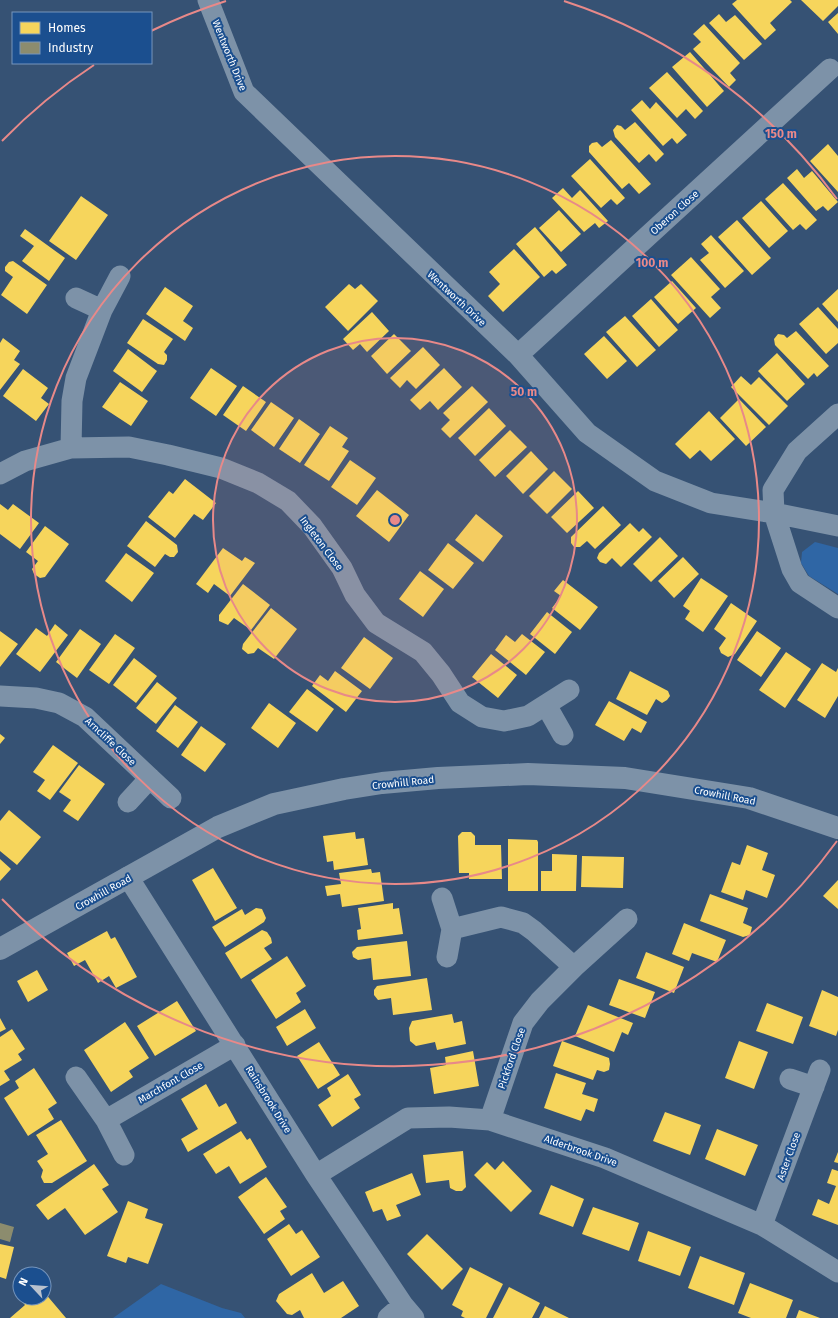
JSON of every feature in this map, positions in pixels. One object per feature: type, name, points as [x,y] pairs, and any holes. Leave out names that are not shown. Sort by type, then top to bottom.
[{"type":"street","name":"Wentworth Drive","points":[[208,0],[244,92],[518,355],[587,433],[655,481],[711,503],[774,513],[838,526]]},
{"type":"street","name":"Oberon Close","points":[[518,355],[830,69]]},
{"type":"street","points":[[71,448],[72,401],[76,378],[102,310],[120,276]]},
{"type":"street","points":[[76,298],[102,310]]},
{"type":"street","points":[[838,414],[797,451],[774,490],[774,513],[792,570],[800,583],[838,608]]},
{"type":"street","name":"Ingleton Close","points":[[0,474],[25,461],[71,448],[129,447],[221,468],[258,483],[288,501],[312,526],[342,568],[355,596],[376,623],[423,652],[441,674],[460,704],[482,717],[504,721],[528,716],[569,690]]},
{"type":"street","name":"Arncliffe Close","points":[[0,696],[36,698],[60,702],[85,717],[171,798]]},
{"type":"street","points":[[546,705],[563,735]]},
{"type":"street","name":"Crowhill Road","points":[[0,949],[218,827],[274,804],[382,783],[438,778],[528,774],[625,778],[749,798],[838,828]]},
{"type":"street","points":[[128,802],[150,778]]},
{"type":"street","name":"Rainsbrook Drive","points":[[128,877],[235,1045],[401,1314]]},
{"type":"street","points":[[442,898],[452,929],[447,956]]},
{"type":"street","points":[[452,929],[501,917],[523,923],[574,967]]},
{"type":"street","name":"Pickford Close","points":[[490,1120],[523,1023],[540,1001],[574,967],[627,919]]},
{"type":"street","name":"Marchfont Close","points":[[106,1120],[235,1045]]},
{"type":"street","points":[[76,1077],[106,1120],[124,1155]]},
{"type":"street","name":"Aster Close","points":[[762,1225],[817,1078],[790,1079]]},
{"type":"street","name":"Alderbrook Drive","points":[[316,1175],[408,1118],[449,1117],[490,1120],[606,1158],[762,1225],[838,1272]]},
{"type":"shaded area","points":[[815,542],[838,548],[838,594],[809,576],[801,563],[802,552]]},
{"type":"shaded area","points":[[161,1284],[222,1308],[241,1313],[245,1318],[113,1318]]},
{"type":"building: Homes","points":[[737,0],[790,0],[792,2],[770,23],[776,30],[765,40],[732,4]]},
{"type":"building: Homes","points":[[801,0],[838,0],[838,6],[823,21]]},
{"type":"building: Homes","points":[[838,13],[838,34],[828,22]]},
{"type":"building: Homes","points":[[719,14],[726,22],[735,15],[762,44],[744,60],[709,23]]},
{"type":"building: Homes","points":[[704,24],[740,63],[730,73],[736,80],[729,87],[693,49],[701,42],[693,34]]},
{"type":"building: Homes","points":[[690,52],[724,91],[707,107],[672,67]]},
{"type":"building: Homes","points":[[667,72],[703,111],[695,119],[686,109],[677,118],[649,88]]},
{"type":"building: Homes","points":[[642,100],[650,109],[656,102],[687,135],[677,144],[672,138],[663,146],[631,110]]},
{"type":"building: Homes","points":[[635,122],[664,154],[656,162],[649,154],[639,163],[615,137],[613,130],[617,125],[621,126],[625,130]]},
{"type":"building: Homes","points":[[611,140],[651,184],[639,194],[629,183],[622,189],[589,152],[589,146],[592,143],[597,142],[602,147]]},
{"type":"building: Homes","points":[[828,144],[838,156],[838,192],[810,161]]},
{"type":"building: Homes","points":[[590,159],[625,198],[617,205],[611,199],[601,208],[571,176]]},
{"type":"building: Homes","points":[[797,169],[804,178],[812,171],[838,202],[828,211],[823,206],[816,211],[787,178]]},
{"type":"building: Homes","points":[[783,183],[817,220],[806,230],[800,224],[793,230],[765,199]]},
{"type":"building: Homes","points":[[563,188],[572,198],[580,190],[608,221],[599,228],[595,223],[584,232],[552,198]]},
{"type":"building: Homes","points":[[81,196],[108,215],[76,260],[49,241]]},
{"type":"building: Homes","points":[[761,201],[788,231],[769,248],[742,218]]},
{"type":"building: Homes","points":[[559,210],[581,234],[561,252],[539,228]]},
{"type":"building: Homes","points":[[737,220],[771,258],[752,275],[718,237]]},
{"type":"building: Homes","points":[[535,227],[567,265],[556,274],[552,270],[544,277],[516,244]]},
{"type":"building: Homes","points":[[25,229],[65,258],[49,281],[22,261],[34,246],[20,236]]},
{"type":"building: Homes","points":[[711,235],[744,271],[725,288],[700,260],[709,253],[701,244]]},
{"type":"building: Homes","points":[[514,249],[540,277],[503,312],[488,296],[500,284],[489,272]]},
{"type":"building: Homes","points":[[691,257],[720,289],[711,297],[721,308],[710,318],[671,275]]},
{"type":"building: Homes","points":[[13,261],[47,285],[27,314],[1,295],[13,277],[5,271],[5,267],[9,262]]},
{"type":"building: Homes","points":[[672,281],[696,308],[678,324],[654,297]]},
{"type":"building: Homes","points":[[349,284],[355,289],[361,284],[378,301],[348,331],[325,307]]},
{"type":"building: Homes","points":[[165,287],[193,306],[183,321],[193,328],[185,341],[146,314]]},
{"type":"building: Homes","points":[[838,289],[838,322],[822,304]]},
{"type":"building: Homes","points":[[651,299],[678,330],[659,347],[632,316]]},
{"type":"building: Homes","points":[[818,307],[838,329],[838,343],[826,354],[799,324]]},
{"type":"building: Homes","points":[[372,312],[389,331],[367,352],[360,344],[353,350],[343,339]]},
{"type":"building: Homes","points":[[625,316],[656,350],[637,367],[606,332]]},
{"type":"building: Homes","points":[[143,319],[173,339],[164,352],[167,355],[167,360],[164,365],[158,364],[127,343]]},
{"type":"building: Homes","points":[[796,331],[829,366],[817,377],[814,373],[808,379],[775,345],[774,339],[778,334],[784,335],[787,338]]},
{"type":"building: Homes","points":[[394,334],[411,351],[387,374],[371,356]]},
{"type":"building: Homes","points":[[604,336],[627,361],[607,379],[584,354]]},
{"type":"building: Homes","points":[[3,338],[20,351],[14,360],[20,364],[0,390],[0,343]]},
{"type":"building: Homes","points":[[423,347],[440,365],[416,389],[407,380],[400,388],[390,378]]},
{"type":"building: Homes","points":[[128,349],[157,371],[142,392],[113,371]]},
{"type":"building: Homes","points":[[777,353],[805,384],[787,401],[758,371]]},
{"type":"building: Homes","points":[[211,368],[237,386],[216,416],[190,398]]},
{"type":"building: Homes","points":[[444,368],[462,387],[438,410],[430,401],[420,410],[410,400]]},
{"type":"building: Homes","points":[[23,369],[48,388],[41,398],[49,404],[36,421],[3,396]]},
{"type":"building: Homes","points":[[741,376],[751,385],[759,377],[788,406],[769,425],[731,387]]},
{"type":"building: Homes","points":[[120,382],[148,401],[131,426],[102,407]]},
{"type":"building: Homes","points":[[243,386],[266,402],[246,431],[223,415]]},
{"type":"building: Homes","points":[[472,386],[488,402],[450,438],[441,429],[450,420],[443,413]]},
{"type":"building: Homes","points":[[739,399],[766,427],[746,446],[720,418]]},
{"type":"building: Homes","points":[[271,402],[294,418],[274,447],[251,430]]},
{"type":"building: Homes","points":[[489,408],[506,426],[475,456],[458,438]]},
{"type":"building: Homes","points":[[709,411],[735,439],[711,461],[700,450],[690,459],[675,444]]},
{"type":"building: Homes","points":[[299,419],[320,434],[300,463],[279,449]]},
{"type":"building: Homes","points":[[330,426],[348,438],[342,447],[349,451],[329,481],[304,465]]},
{"type":"building: Homes","points":[[510,430],[527,447],[495,477],[479,460]]},
{"type":"building: Homes","points":[[531,451],[548,469],[523,494],[506,476]]},
{"type":"building: Homes","points":[[350,460],[376,478],[357,505],[331,487]]},
{"type":"building: Homes","points":[[554,471],[572,489],[547,514],[529,496]]},
{"type":"building: Homes","points":[[185,479],[216,503],[203,520],[194,514],[175,538],[148,517],[169,491],[173,494]]},
{"type":"building: Homes","points":[[377,490],[409,515],[389,542],[356,516]]},
{"type":"building: Homes","points":[[578,491],[594,508],[567,533],[551,517]]},
{"type":"building: Homes","points":[[0,504],[8,510],[13,504],[39,523],[20,549],[0,534]]},
{"type":"building: Homes","points":[[603,506],[621,525],[595,549],[587,541],[580,547],[574,547],[571,543],[571,537]]},
{"type":"building: Homes","points":[[476,514],[503,536],[483,562],[455,540]]},
{"type":"building: Homes","points":[[146,521],[177,545],[178,552],[174,557],[170,557],[165,554],[155,567],[127,546]]},
{"type":"building: Homes","points":[[630,523],[639,532],[643,528],[652,537],[621,567],[612,558],[606,564],[600,562],[597,558],[599,553]]},
{"type":"building: Homes","points":[[45,526],[69,544],[45,577],[40,578],[34,574],[32,569],[38,561],[26,552]]},
{"type":"building: Homes","points":[[660,537],[678,556],[651,582],[633,564]]},
{"type":"building: Homes","points":[[448,543],[474,563],[453,589],[428,570]]},
{"type":"building: Homes","points":[[223,548],[242,561],[245,557],[255,563],[230,596],[214,584],[208,593],[196,584]]},
{"type":"building: Homes","points":[[126,553],[154,573],[132,602],[105,581]]},
{"type":"building: Homes","points":[[683,557],[699,574],[674,598],[658,581]]},
{"type":"building: Homes","points":[[420,571],[444,589],[423,617],[399,599]]},
{"type":"building: Homes","points":[[701,578],[728,596],[703,632],[685,619],[690,611],[683,606]]},
{"type":"building: Homes","points":[[563,580],[598,607],[580,630],[552,608],[561,596],[554,591]]},
{"type":"building: Homes","points":[[243,584],[270,605],[251,630],[234,618],[228,625],[219,621],[219,615]]},
{"type":"building: Homes","points":[[731,603],[757,621],[735,654],[728,657],[721,653],[719,648],[726,638],[714,629]]},
{"type":"building: Homes","points":[[271,608],[297,629],[274,659],[258,648],[254,653],[248,654],[242,649],[243,644]]},
{"type":"building: Homes","points":[[547,612],[572,632],[555,654],[530,634]]},
{"type":"building: Homes","points":[[55,624],[68,635],[40,672],[16,654],[36,628],[47,636]]},
{"type":"building: Homes","points":[[80,629],[101,644],[77,678],[56,662]]},
{"type":"building: Homes","points":[[0,631],[18,644],[0,667]]},
{"type":"building: Homes","points":[[757,631],[781,648],[761,677],[737,660]]},
{"type":"building: Homes","points":[[115,634],[135,648],[109,684],[89,670]]},
{"type":"building: Homes","points":[[522,634],[545,652],[526,675],[495,650],[506,635],[515,642]]},
{"type":"building: Homes","points":[[364,637],[393,658],[370,689],[341,668]]},
{"type":"building: Homes","points":[[786,652],[811,669],[785,708],[759,690]]},
{"type":"building: Homes","points":[[491,654],[517,675],[498,698],[472,677]]},
{"type":"building: Homes","points":[[134,658],[157,676],[136,703],[113,685]]},
{"type":"building: Homes","points":[[822,663],[836,672],[838,668],[838,696],[825,718],[797,700]]},
{"type":"building: Homes","points":[[335,671],[362,691],[346,712],[312,686],[320,675],[328,681]]},
{"type":"building: Homes","points":[[630,671],[668,691],[670,696],[662,703],[656,699],[647,715],[616,699]]},
{"type":"building: Homes","points":[[157,682],[177,698],[156,724],[136,708]]},
{"type":"building: Homes","points":[[307,689],[334,709],[317,732],[289,712]]},
{"type":"building: Homes","points":[[609,701],[647,722],[641,733],[632,728],[624,741],[595,725]]},
{"type":"building: Homes","points":[[269,703],[296,723],[278,748],[251,728]]},
{"type":"building: Homes","points":[[175,705],[198,722],[178,748],[156,731]]},
{"type":"building: Homes","points":[[201,726],[226,744],[205,772],[181,755]]},
{"type":"building: Homes","points":[[0,734],[5,738],[0,744]]},
{"type":"building: Homes","points":[[53,745],[78,763],[50,800],[37,791],[45,780],[33,772]]},
{"type":"building: Homes","points":[[79,765],[105,784],[78,821],[63,811],[71,800],[59,792]]},
{"type":"building: Homes","points":[[9,810],[41,837],[17,865],[0,851],[0,821]]},
{"type":"building: Homes","points":[[355,832],[356,839],[364,838],[368,865],[334,870],[333,861],[327,862],[323,836]]},
{"type":"building: Homes","points":[[462,832],[471,832],[475,836],[475,845],[501,845],[502,879],[469,879],[469,873],[459,873],[458,836]]},
{"type":"building: Homes","points":[[508,839],[537,840],[538,891],[508,891]]},
{"type":"building: Homes","points":[[747,845],[768,853],[762,870],[775,875],[767,898],[746,890],[743,900],[721,892],[732,862],[740,865]]},
{"type":"building: Homes","points":[[552,854],[577,855],[576,891],[541,891],[541,871],[552,871]]},
{"type":"building: Homes","points":[[582,856],[624,857],[623,888],[581,887]]},
{"type":"building: Homes","points":[[0,859],[11,869],[0,881]]},
{"type":"building: Homes","points":[[213,868],[237,908],[215,921],[192,880]]},
{"type":"building: Homes","points":[[371,869],[372,873],[380,872],[384,901],[342,907],[340,894],[327,896],[325,886],[341,884],[339,873]]},
{"type":"building: Homes","points":[[838,880],[838,909],[823,896]]},
{"type":"building: Homes","points":[[710,894],[748,908],[743,923],[752,927],[750,935],[743,937],[700,921]]},
{"type":"building: Homes","points":[[393,903],[393,909],[399,908],[403,934],[358,940],[357,930],[361,929],[358,908]]},
{"type":"building: Homes","points":[[256,908],[262,909],[266,918],[264,922],[225,947],[212,927],[242,909],[245,915]]},
{"type":"building: Homes","points":[[684,923],[726,940],[717,962],[692,953],[689,961],[672,954]]},
{"type":"building: Homes","points":[[262,930],[267,932],[271,938],[272,943],[264,948],[272,959],[241,979],[225,953]]},
{"type":"building: Homes","points":[[107,931],[111,939],[115,937],[137,977],[116,988],[109,976],[98,983],[85,960],[74,966],[67,953]]},
{"type":"building: Homes","points":[[407,941],[411,976],[373,980],[371,958],[358,960],[353,957],[352,952],[357,947]]},
{"type":"building: Homes","points":[[646,952],[684,967],[674,993],[636,978]]},
{"type":"building: Homes","points":[[287,956],[306,986],[296,993],[301,1002],[276,1019],[251,980]]},
{"type":"building: Homes","points":[[37,970],[48,990],[28,1002],[17,981]]},
{"type":"building: Homes","points":[[427,978],[432,1010],[393,1015],[391,998],[378,1000],[374,995],[374,990],[377,986]]},
{"type":"building: Homes","points":[[619,979],[655,992],[645,1018],[609,1005]]},
{"type":"building: Homes","points":[[822,990],[838,997],[838,1030],[836,1036],[809,1026]]},
{"type":"building: Homes","points":[[177,1001],[196,1031],[155,1056],[137,1026]]},
{"type":"building: Homes","points":[[767,1003],[803,1017],[793,1044],[756,1031]]},
{"type":"building: Homes","points":[[588,1005],[633,1023],[628,1035],[622,1032],[614,1052],[575,1036]]},
{"type":"building: Homes","points":[[305,1009],[316,1028],[287,1046],[276,1027]]},
{"type":"building: Homes","points":[[452,1014],[454,1023],[462,1021],[466,1044],[437,1050],[435,1042],[416,1046],[410,1041],[409,1028],[412,1021]]},
{"type":"building: Homes","points":[[0,1018],[6,1029],[0,1032]]},
{"type":"building: Homes","points":[[125,1022],[149,1058],[129,1071],[133,1077],[111,1092],[84,1050]]},
{"type":"building: Homes","points":[[12,1029],[25,1049],[18,1054],[22,1060],[4,1071],[10,1080],[0,1086],[0,1037]]},
{"type":"building: Homes","points":[[562,1041],[609,1058],[609,1070],[604,1072],[597,1070],[593,1080],[553,1066]]},
{"type":"building: Homes","points":[[739,1041],[768,1052],[754,1089],[725,1078]]},
{"type":"building: Homes","points":[[319,1042],[340,1075],[318,1089],[297,1056]]},
{"type":"building: Homes","points":[[473,1051],[479,1086],[434,1094],[430,1068],[446,1065],[445,1057]]},
{"type":"building: Homes","points":[[34,1068],[57,1103],[48,1109],[54,1119],[28,1136],[4,1098],[19,1088],[15,1081]]},
{"type":"building: Homes","points":[[556,1073],[586,1083],[582,1094],[598,1099],[594,1112],[586,1109],[581,1121],[544,1108]]},
{"type":"building: Homes","points":[[348,1074],[361,1095],[354,1099],[360,1108],[332,1127],[318,1105],[331,1096],[327,1088]]},
{"type":"building: Homes","points":[[206,1084],[219,1107],[226,1103],[237,1123],[188,1152],[181,1139],[198,1129],[181,1099]]},
{"type":"building: Homes","points":[[665,1112],[701,1125],[690,1155],[653,1141]]},
{"type":"building: Homes","points":[[61,1120],[87,1161],[52,1183],[44,1183],[41,1177],[43,1170],[37,1161],[48,1154],[36,1135]]},
{"type":"building: Homes","points":[[717,1129],[758,1145],[745,1176],[705,1159]]},
{"type":"building: Homes","points":[[241,1131],[247,1140],[250,1138],[267,1167],[240,1184],[229,1166],[216,1174],[203,1154]]},
{"type":"building: Homes","points":[[463,1151],[466,1187],[462,1191],[456,1191],[450,1188],[449,1180],[426,1183],[423,1155]]},
{"type":"building: Homes","points":[[838,1152],[838,1163],[834,1162]]},
{"type":"building: Homes","points":[[503,1161],[532,1191],[511,1212],[474,1175],[487,1162],[495,1170]]},
{"type":"building: Homes","points":[[94,1164],[109,1185],[102,1189],[118,1212],[85,1235],[65,1208],[48,1220],[36,1205]]},
{"type":"building: Homes","points":[[832,1169],[838,1171],[838,1225],[812,1215],[818,1199],[829,1204],[836,1186],[827,1183]]},
{"type":"building: Homes","points":[[412,1173],[421,1195],[396,1205],[401,1216],[387,1221],[382,1209],[373,1212],[365,1192]]},
{"type":"building: Homes","points":[[266,1177],[287,1207],[280,1211],[285,1219],[264,1234],[238,1197]]},
{"type":"building: Homes","points":[[551,1185],[584,1199],[573,1227],[539,1214]]},
{"type":"building: Homes","points":[[128,1201],[148,1209],[145,1218],[163,1224],[148,1264],[128,1257],[126,1263],[107,1256]]},
{"type":"building: Homes","points":[[593,1207],[639,1223],[629,1251],[582,1234]]},
{"type":"building: Homes","points":[[289,1224],[296,1234],[302,1230],[320,1257],[291,1276],[267,1239]]},
{"type":"building: Homes","points":[[648,1231],[691,1247],[680,1276],[638,1261]]},
{"type":"building: Homes","points":[[427,1234],[463,1269],[442,1290],[407,1254]]},
{"type":"building: Homes","points":[[0,1244],[14,1247],[6,1279],[0,1277]]},
{"type":"building: Homes","points":[[700,1256],[745,1273],[734,1305],[688,1288]]},
{"type":"building: Homes","points":[[470,1267],[503,1284],[486,1318],[465,1318],[461,1316],[463,1311],[452,1305]]},
{"type":"building: Homes","points":[[312,1273],[324,1293],[343,1281],[359,1306],[341,1318],[304,1318],[300,1310],[292,1315],[287,1314],[276,1301],[279,1294]]},
{"type":"building: Homes","points":[[750,1283],[793,1300],[786,1318],[751,1318],[738,1313]]},
{"type":"building: Homes","points":[[509,1287],[540,1303],[532,1318],[493,1318]]},
{"type":"building: Homes","points":[[52,1301],[66,1318],[10,1318],[24,1306],[52,1306]]},
{"type":"building: Homes","points":[[545,1306],[569,1318],[539,1318]]},
{"type":"building: Homes","points":[[799,1310],[820,1318],[796,1318]]},
{"type":"building: Industry","points":[[0,1223],[14,1227],[10,1242],[0,1239]]}]
